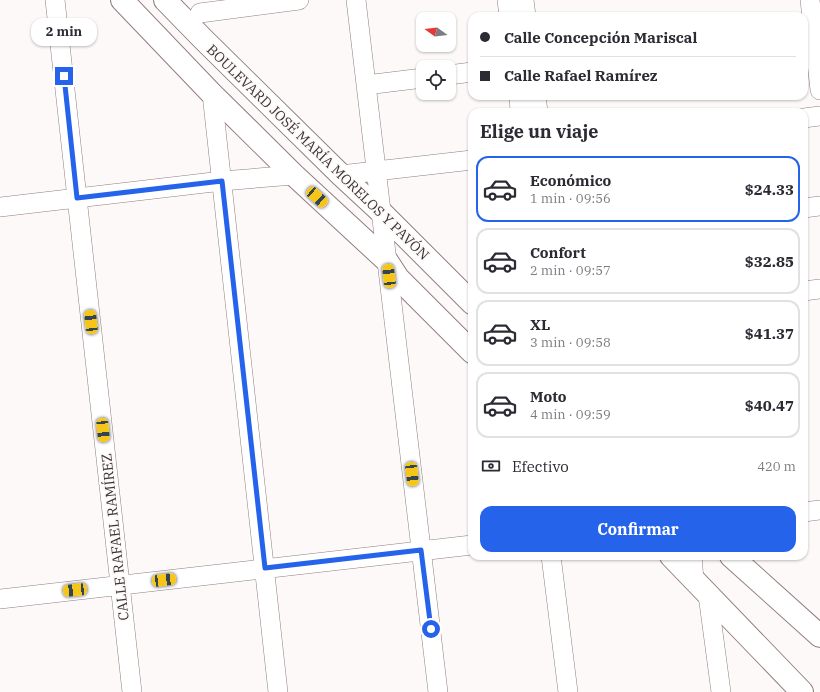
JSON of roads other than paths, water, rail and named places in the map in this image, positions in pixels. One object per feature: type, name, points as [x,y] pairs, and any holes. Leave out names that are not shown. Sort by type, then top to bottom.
[{"type":"main road","points":[[122,0],[212,94],[294,175],[387,261],[398,278],[468,348]]},
{"type":"main road","name":"BOULEVARD JOSÉ MARÍA MORELOS Y PAVÓN","points":[[165,0],[341,175],[382,212],[468,299]]},
{"type":"main road","points":[[675,560],[802,692]]},
{"type":"main road","points":[[735,560],[820,636]]},
{"type":"street","name":"CALLE RAFAEL RAMÍREZ","points":[[56,0],[132,692]]},
{"type":"street","points":[[202,38],[199,6],[299,0]]},
{"type":"street","points":[[356,0],[438,692]]},
{"type":"street","points":[[507,0],[508,12]]},
{"type":"street","points":[[524,0],[526,12]]},
{"type":"street","points":[[810,0],[808,29],[820,83]]},
{"type":"street","points":[[456,74],[468,73]]},
{"type":"street","points":[[366,85],[416,79]]},
{"type":"street","points":[[212,94],[278,692]]},
{"type":"street","points":[[808,118],[820,116]]},
{"type":"street","points":[[341,175],[468,161]]},
{"type":"street","points":[[0,207],[222,181],[294,175]]},
{"type":"street","points":[[808,208],[820,206]]},
{"type":"street","points":[[808,290],[820,289]]},
{"type":"street","points":[[808,512],[820,510]]},
{"type":"street","points":[[0,599],[468,544]]},
{"type":"street","points":[[552,560],[568,692]]},
{"type":"street","points":[[693,560],[701,587],[721,692]]}]
